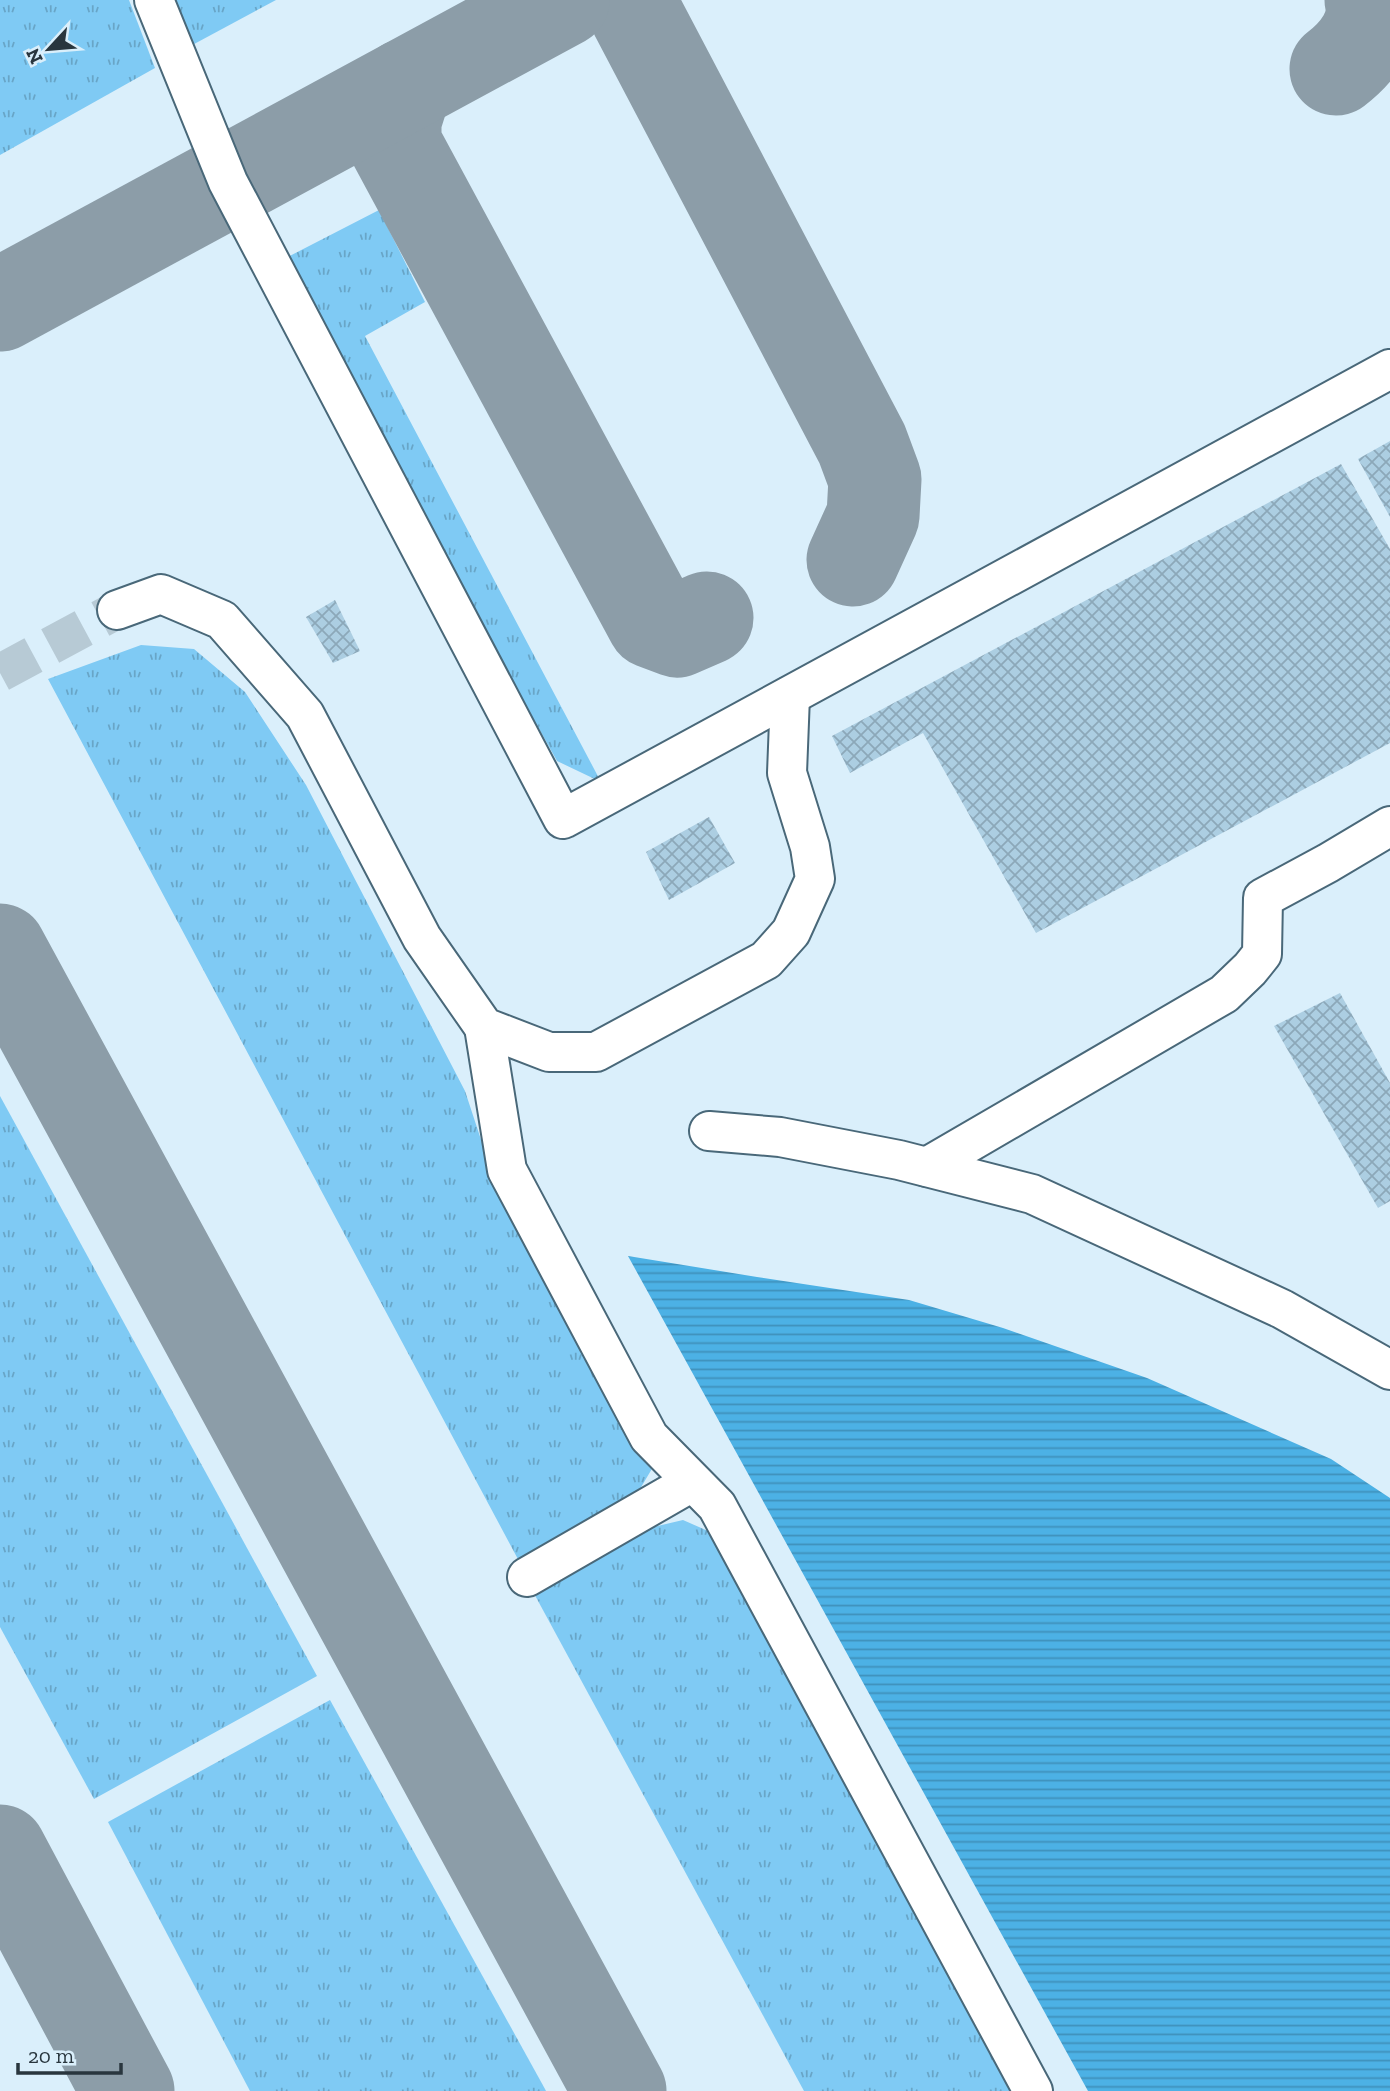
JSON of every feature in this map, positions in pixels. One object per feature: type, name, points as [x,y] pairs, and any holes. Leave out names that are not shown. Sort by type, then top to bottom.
[{"type":"lane","points":[[154,0],[228,182],[563,819],[1390,369]]},
{"type":"lane","points":[[117,610],[161,594],[222,620],[305,715],[422,938],[485,1027],[507,1170],[649,1437],[717,1506],[1033,2091]]},
{"type":"lane","points":[[485,1027],[549,1052],[596,1052],[766,960],[790,932],[815,878],[810,846],[787,773],[790,696]]},
{"type":"lane","points":[[927,1167],[1224,993],[1262,954],[1263,898],[1390,827]]},
{"type":"lane","points":[[709,1131],[780,1137],[899,1160],[1032,1194],[1282,1309],[1390,1370]]},
{"type":"lane","points":[[527,1577],[692,1482]]},
{"type":"green space","points":[[0,0],[129,0],[155,68],[0,155]]},
{"type":"green space","points":[[163,0],[276,0],[183,50]]},
{"type":"green space","points":[[379,210],[425,302],[365,336],[601,782],[557,761],[278,262]]},
{"type":"green space","points":[[141,645],[194,649],[245,692],[306,785],[465,1091],[489,1164],[653,1467],[637,1494],[520,1563],[48,679]]},
{"type":"green space","points":[[0,1096],[317,1676],[94,1799],[0,1627]]},
{"type":"green space","points":[[683,1520],[708,1531],[1010,2091],[804,2091],[531,1588],[649,1528]]},
{"type":"green space","points":[[330,1700],[546,2091],[250,2091],[108,1822]]},
{"type":"shaded area","points":[[628,1256],[909,1300],[1003,1328],[1147,1378],[1331,1459],[1390,1498],[1390,2091],[1088,2091]]},
{"type":"building","points":[[1390,441],[1390,517],[1358,459]]},
{"type":"building","points":[[1341,464],[1390,549],[1390,743],[1036,933],[923,733],[850,773],[832,736]]},
{"type":"building","points":[[335,600],[360,651],[333,663],[306,617]]},
{"type":"building","points":[[709,817],[735,863],[669,900],[646,852]]},
{"type":"building","points":[[1340,993],[1390,1083],[1390,1201],[1378,1208],[1274,1026]]},
{"type":"taxiway","points":[[0,305],[563,0]]},
{"type":"taxiway","points":[[633,0],[636,14],[862,444],[875,479],[873,516],[853,560]]},
{"type":"taxiway","points":[[1336,69],[1364,39],[1371,20],[1371,0]]},
{"type":"taxiway","points":[[406,85],[395,120],[395,144],[653,622],[677,631],[707,618]]},
{"type":"taxiway","points":[[0,950],[620,2091]]},
{"type":"taxiway","points":[[0,1851],[128,2091]]},
{"type":"tunnel","points":[[0,673],[117,610]]}]
